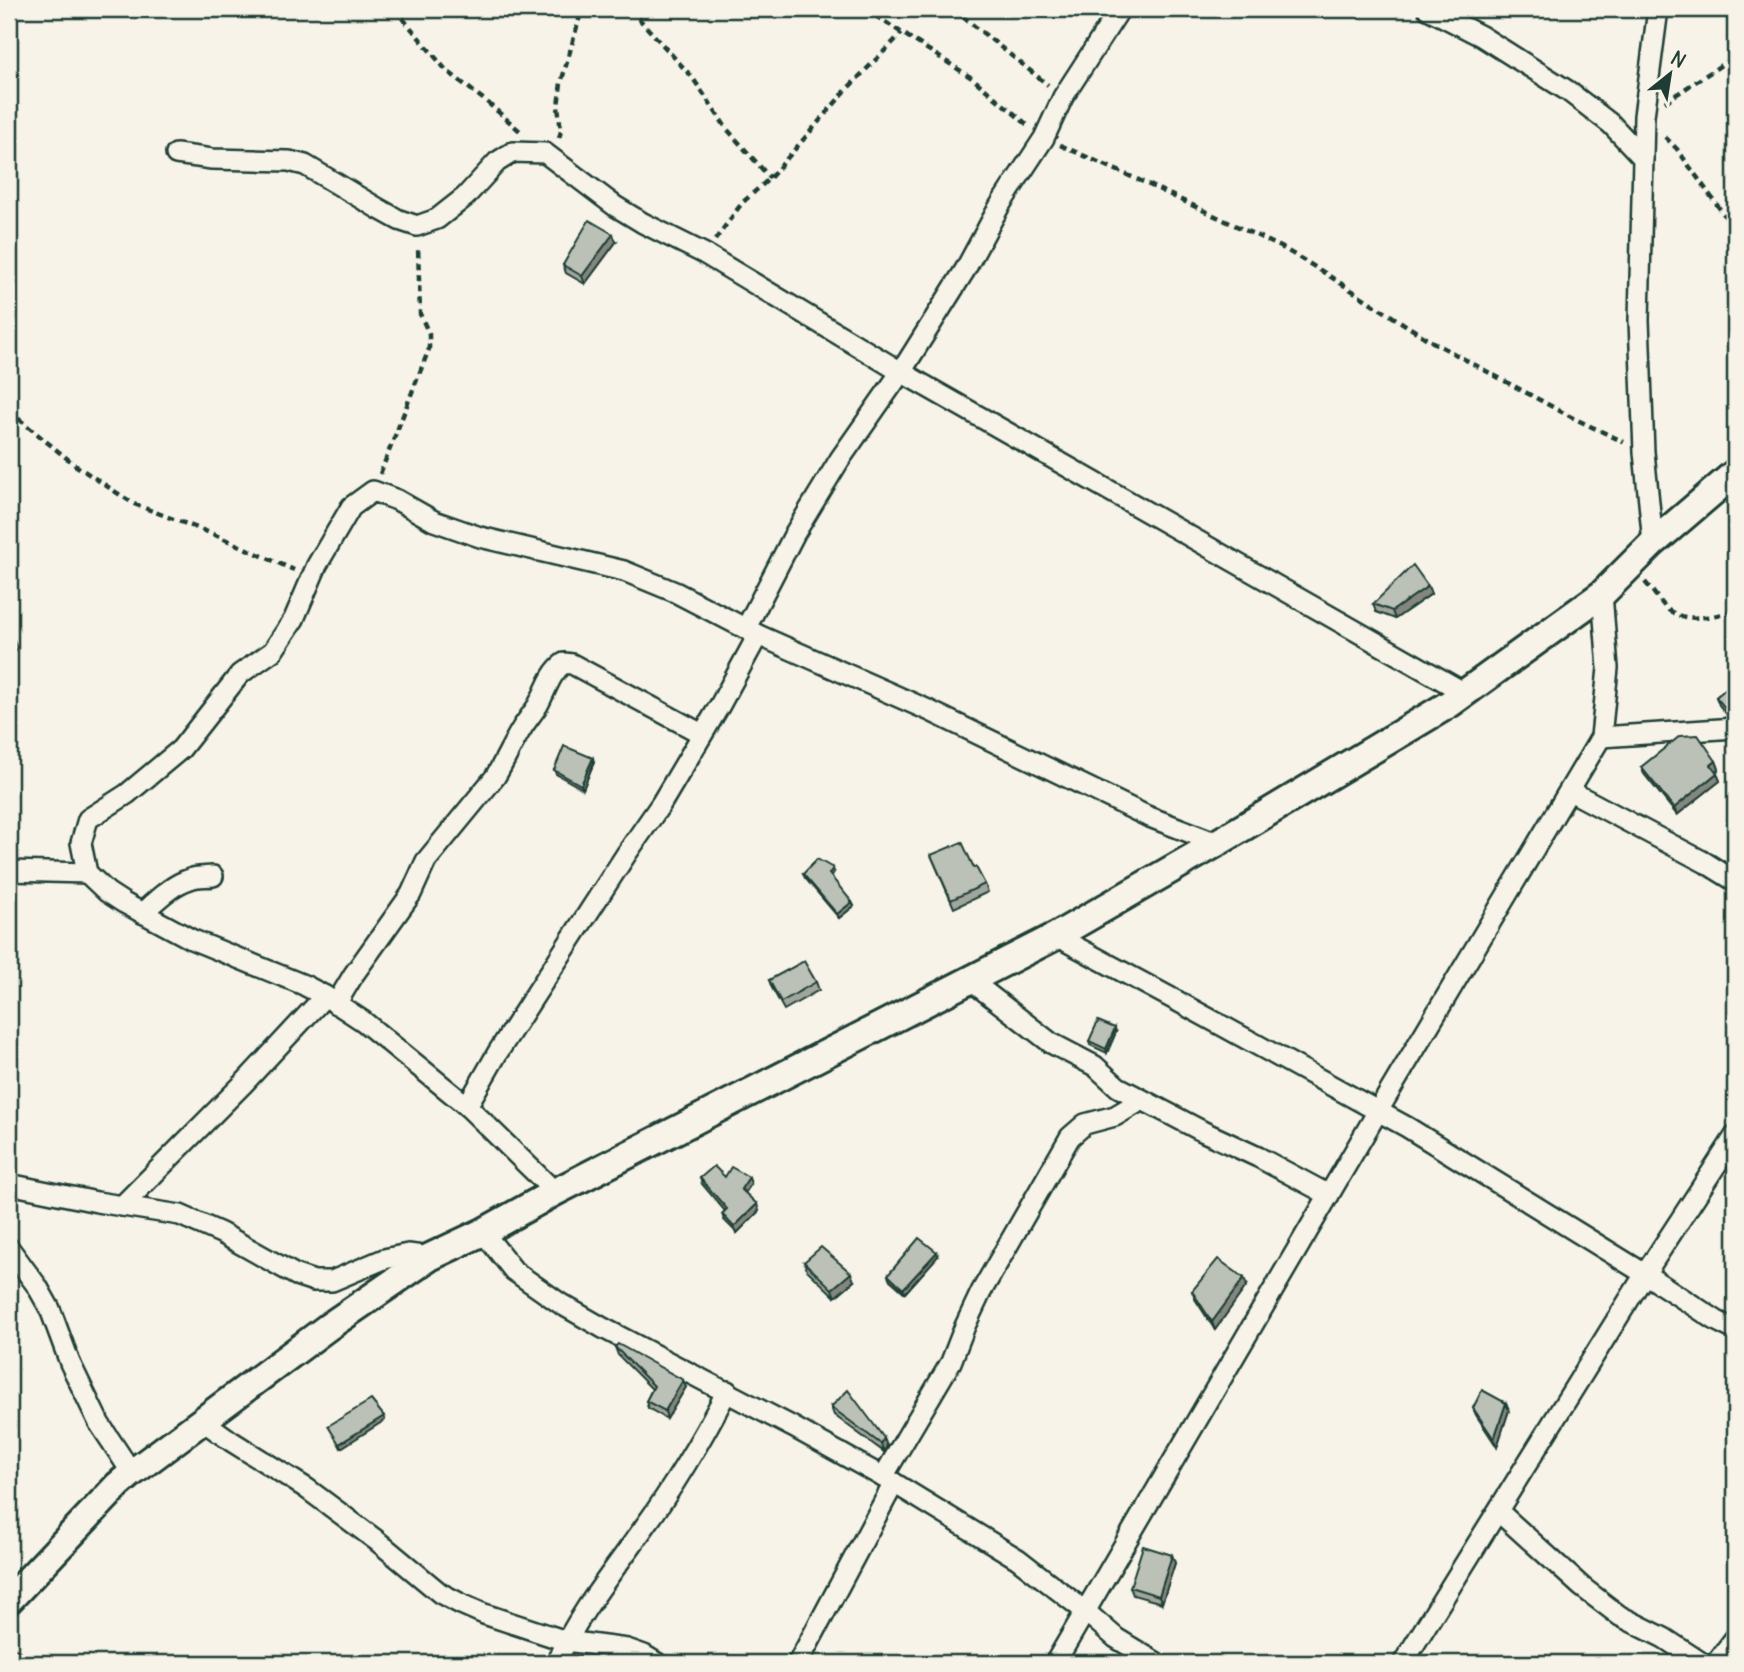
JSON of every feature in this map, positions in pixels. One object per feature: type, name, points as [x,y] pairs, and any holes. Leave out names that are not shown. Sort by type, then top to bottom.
[{"type":"main road","points":[[9,1600],[132,1473],[328,1327],[430,1257],[1056,936],[1439,710],[1602,594],[1653,543],[1735,473]]},
{"type":"street","points":[[467,1106],[498,1052],[661,804],[720,705],[795,533],[840,459],[901,372],[965,270],[1000,205],[1044,138],[1063,97],[1120,9]]},
{"type":"street","points":[[1428,9],[1481,36],[1568,91],[1611,124],[1643,158]]},
{"type":"street","points":[[1653,543],[1644,452],[1639,320],[1644,120],[1658,9]]},
{"type":"street","points":[[176,154],[212,159],[289,161],[305,164],[379,209],[417,226],[437,219],[465,197],[497,162],[513,152],[550,156],[615,206],[643,223],[705,254],[901,372],[1465,693]]},
{"type":"street","points":[[555,1192],[467,1106],[363,1021],[304,985],[201,943],[142,913],[107,891],[87,873],[81,843],[88,819],[127,794],[181,748],[240,674],[273,651],[294,619],[317,565],[351,507],[373,491],[397,500],[435,521],[480,537],[624,571],[675,592],[752,631],[928,710],[1147,816],[1217,843]]},
{"type":"street","points":[[1055,1663],[1378,1111],[1601,737],[1608,668],[1602,594]]},
{"type":"street","points":[[122,1206],[354,974],[411,894],[426,861],[505,762],[559,666],[564,663],[572,664],[702,734]]},
{"type":"street","points":[[1601,737],[1735,728]]},
{"type":"street","points":[[1570,791],[1735,881]]},
{"type":"street","points":[[9,871],[87,873]]},
{"type":"street","points":[[142,913],[178,884],[191,878],[213,876]]},
{"type":"street","points":[[1056,936],[1378,1111],[1735,1330]]},
{"type":"street","points":[[970,980],[1051,1043],[1095,1066],[1118,1087],[1329,1195]]},
{"type":"street","points":[[798,1663],[951,1362],[981,1292],[1070,1137],[1085,1124],[1115,1116],[1142,1100]]},
{"type":"street","points":[[1403,1663],[1645,1274],[1735,1136]]},
{"type":"street","points":[[9,1184],[180,1215],[221,1233],[296,1275],[314,1281],[332,1281],[384,1259],[408,1254],[430,1257]]},
{"type":"street","points":[[483,1232],[514,1272],[561,1304],[889,1480],[1018,1559],[1116,1638],[1157,1663]]},
{"type":"street","points":[[9,1248],[50,1309],[70,1363],[99,1423],[132,1473]]},
{"type":"street","points":[[556,1663],[581,1616],[646,1526],[695,1451],[727,1391]]},
{"type":"street","points":[[203,1421],[316,1495],[440,1593],[484,1614],[566,1641],[627,1649],[657,1663]]},
{"type":"street","points":[[1498,1511],[1582,1587],[1620,1616],[1664,1638],[1702,1663]]},
{"type":"street","points":[[1716,1663],[1735,1638]]},
{"type":"street","points":[[9,1658],[18,1663]]},
{"type":"path","points":[[395,9],[446,70],[550,156],[561,131],[558,106],[561,83],[582,9]]},
{"type":"path","points":[[630,9],[692,77],[727,129],[770,178]]},
{"type":"path","points":[[865,9],[972,78],[1044,138],[1281,247],[1429,340],[1573,418],[1644,452]]},
{"type":"path","points":[[953,9],[1063,97]]},
{"type":"path","points":[[705,254],[742,203],[770,178],[848,88],[902,33]]},
{"type":"path","points":[[1735,56],[1644,120],[1677,149],[1735,230]]},
{"type":"path","points":[[373,491],[429,349],[429,334],[420,314],[417,226]]},
{"type":"path","points":[[9,411],[83,470],[134,504],[213,534],[311,578]]},
{"type":"path","points":[[1632,565],[1667,608],[1683,617],[1735,612]]},
{"type":"building","points":[[589,220],[613,234],[582,276],[563,265]]},
{"type":"building","points":[[1413,565],[1428,586],[1392,611],[1373,604]]},
{"type":"building","points":[[9,638],[14,641],[9,652]]},
{"type":"building","points":[[1735,681],[1735,709],[1725,708],[1716,697]]},
{"type":"building","points":[[1698,735],[1716,761],[1711,765],[1717,773],[1674,808],[1641,767],[1680,736]]},
{"type":"building","points":[[564,746],[593,758],[581,785],[554,770]]},
{"type":"building","points":[[962,842],[985,884],[951,900],[931,855]]},
{"type":"building","points":[[817,859],[833,868],[829,874],[852,902],[837,914],[803,874]]},
{"type":"building","points":[[804,961],[816,982],[781,1002],[769,980]]},
{"type":"building","points":[[1098,1021],[1115,1028],[1106,1049],[1089,1041]]},
{"type":"building","points":[[714,1166],[725,1177],[731,1167],[749,1177],[741,1189],[757,1204],[734,1227],[722,1214],[727,1209],[700,1178]]},
{"type":"building","points":[[919,1238],[937,1252],[903,1289],[888,1275]]},
{"type":"building","points":[[821,1247],[851,1273],[832,1289],[804,1262]]},
{"type":"building","points":[[1218,1259],[1244,1278],[1212,1322],[1192,1291]]},
{"type":"building","points":[[618,1344],[683,1380],[665,1411],[646,1401],[654,1386],[615,1347]]},
{"type":"building","points":[[848,1390],[884,1438],[881,1444],[831,1407]]},
{"type":"building","points":[[1482,1390],[1506,1403],[1494,1439],[1473,1408]]},
{"type":"building","points":[[371,1400],[384,1416],[339,1444],[328,1426]]},
{"type":"building","points":[[1143,1546],[1172,1555],[1159,1596],[1130,1587]]}]
